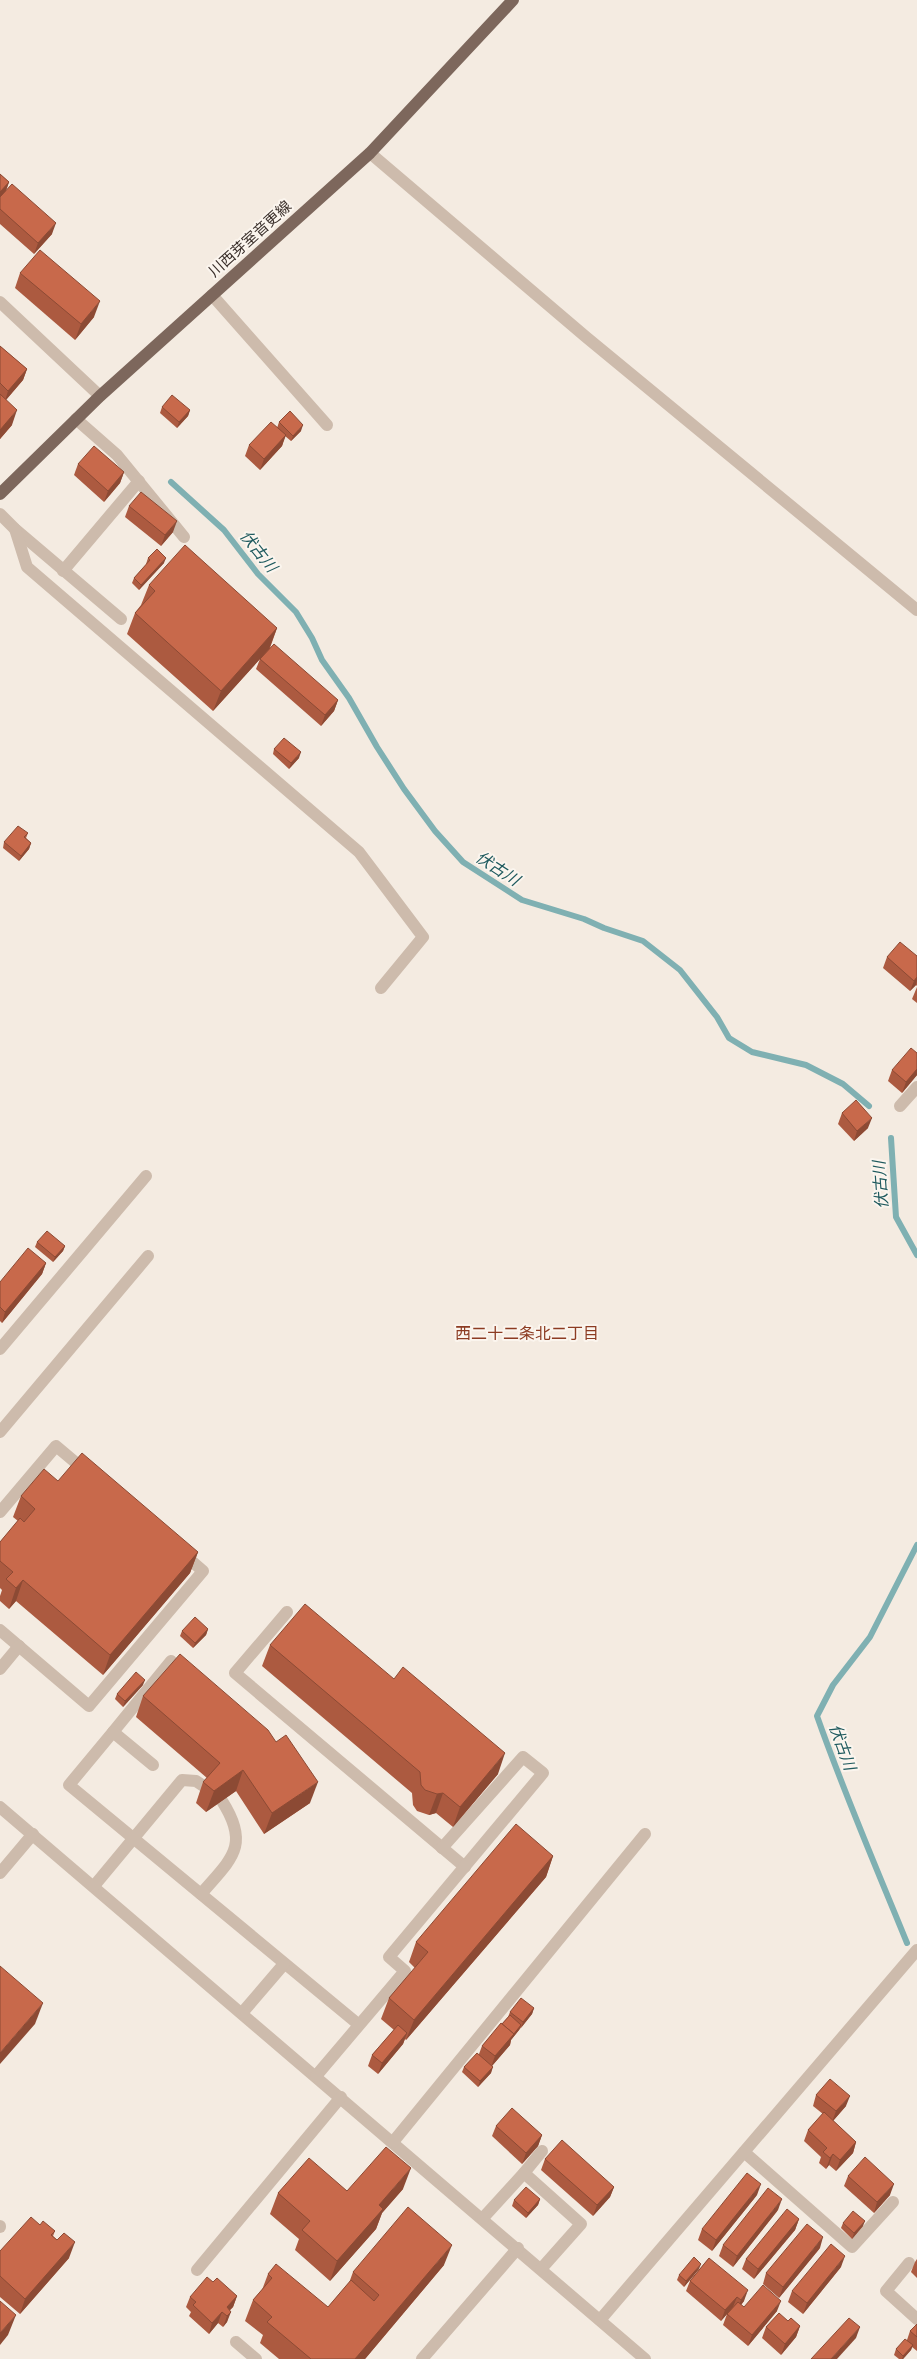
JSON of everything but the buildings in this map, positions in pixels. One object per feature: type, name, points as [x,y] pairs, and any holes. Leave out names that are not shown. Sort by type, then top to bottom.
[{"type":"main road","name":"川西芽室音更線","points":[[0,494],[100,396],[370,153],[513,0]]},
{"type":"street","points":[[370,153],[586,337],[917,610]]},
{"type":"street","points":[[212,295],[328,425]]},
{"type":"street","points":[[0,302],[100,396]]},
{"type":"street","points":[[76,419],[118,455],[184,537]]},
{"type":"street","points":[[63,570],[138,481]]},
{"type":"street","points":[[0,514],[15,530],[121,619]]},
{"type":"street","points":[[15,530],[27,567],[359,852],[423,937],[381,988]]},
{"type":"street","points":[[900,1106],[917,1087]]},
{"type":"street","points":[[0,1349],[146,1176]]},
{"type":"street","points":[[0,1432],[148,1256]]},
{"type":"street","points":[[0,1512],[56,1446],[100,1484]]},
{"type":"street","points":[[0,1630],[89,1706],[203,1571],[174,1546]]},
{"type":"street","points":[[287,1612],[235,1673],[465,1867]]},
{"type":"street","points":[[0,1669],[19,1646]]},
{"type":"street","points":[[171,1661],[69,1785],[358,2024]]},
{"type":"street","points":[[113,1732],[153,1765]]},
{"type":"street","points":[[316,2076],[404,1971],[389,1957],[543,1773],[523,1757],[442,1848]]},
{"type":"street","points":[[94,1886],[182,1780],[196,1781],[208,1789]]},
{"type":"street","points":[[201,1894],[228,1862],[238,1842],[233,1819],[222,1801]]},
{"type":"street","points":[[0,1807],[483,2218],[645,2359]]},
{"type":"street","points":[[0,1873],[33,1834]]},
{"type":"street","points":[[393,2142],[644,1834]]},
{"type":"street","points":[[600,2320],[917,1950]]},
{"type":"street","points":[[242,2013],[284,1964]]},
{"type":"street","points":[[196,2270],[341,2097]]},
{"type":"street","points":[[483,2218],[542,2151]]},
{"type":"street","points":[[744,2152],[852,2247],[893,2202]]},
{"type":"street","points":[[524,2173],[581,2224],[541,2269]]},
{"type":"street","points":[[422,2359],[518,2248]]},
{"type":"street","points":[[909,2264],[886,2292],[917,2319]]},
{"type":"street","points":[[236,2342],[256,2359]]},
{"type":"waterway","name":"伏古川","points":[[171,482],[224,530],[258,574],[296,612],[312,638],[322,660],[349,698],[404,789],[435,831],[463,862],[522,900],[584,919],[643,941],[680,970],[717,1017],[729,1038],[752,1052],[806,1065],[843,1084],[869,1106]]},
{"type":"waterway","name":"伏古川","points":[[891,1138],[896,1217],[917,1255]]},
{"type":"waterway","name":"伏古川","points":[[907,1943],[849,1802],[817,1716],[833,1685],[870,1637],[917,1545]]},
{"type":"district","name":"西二十二条北二丁目","points":[[527,1333]]}]
